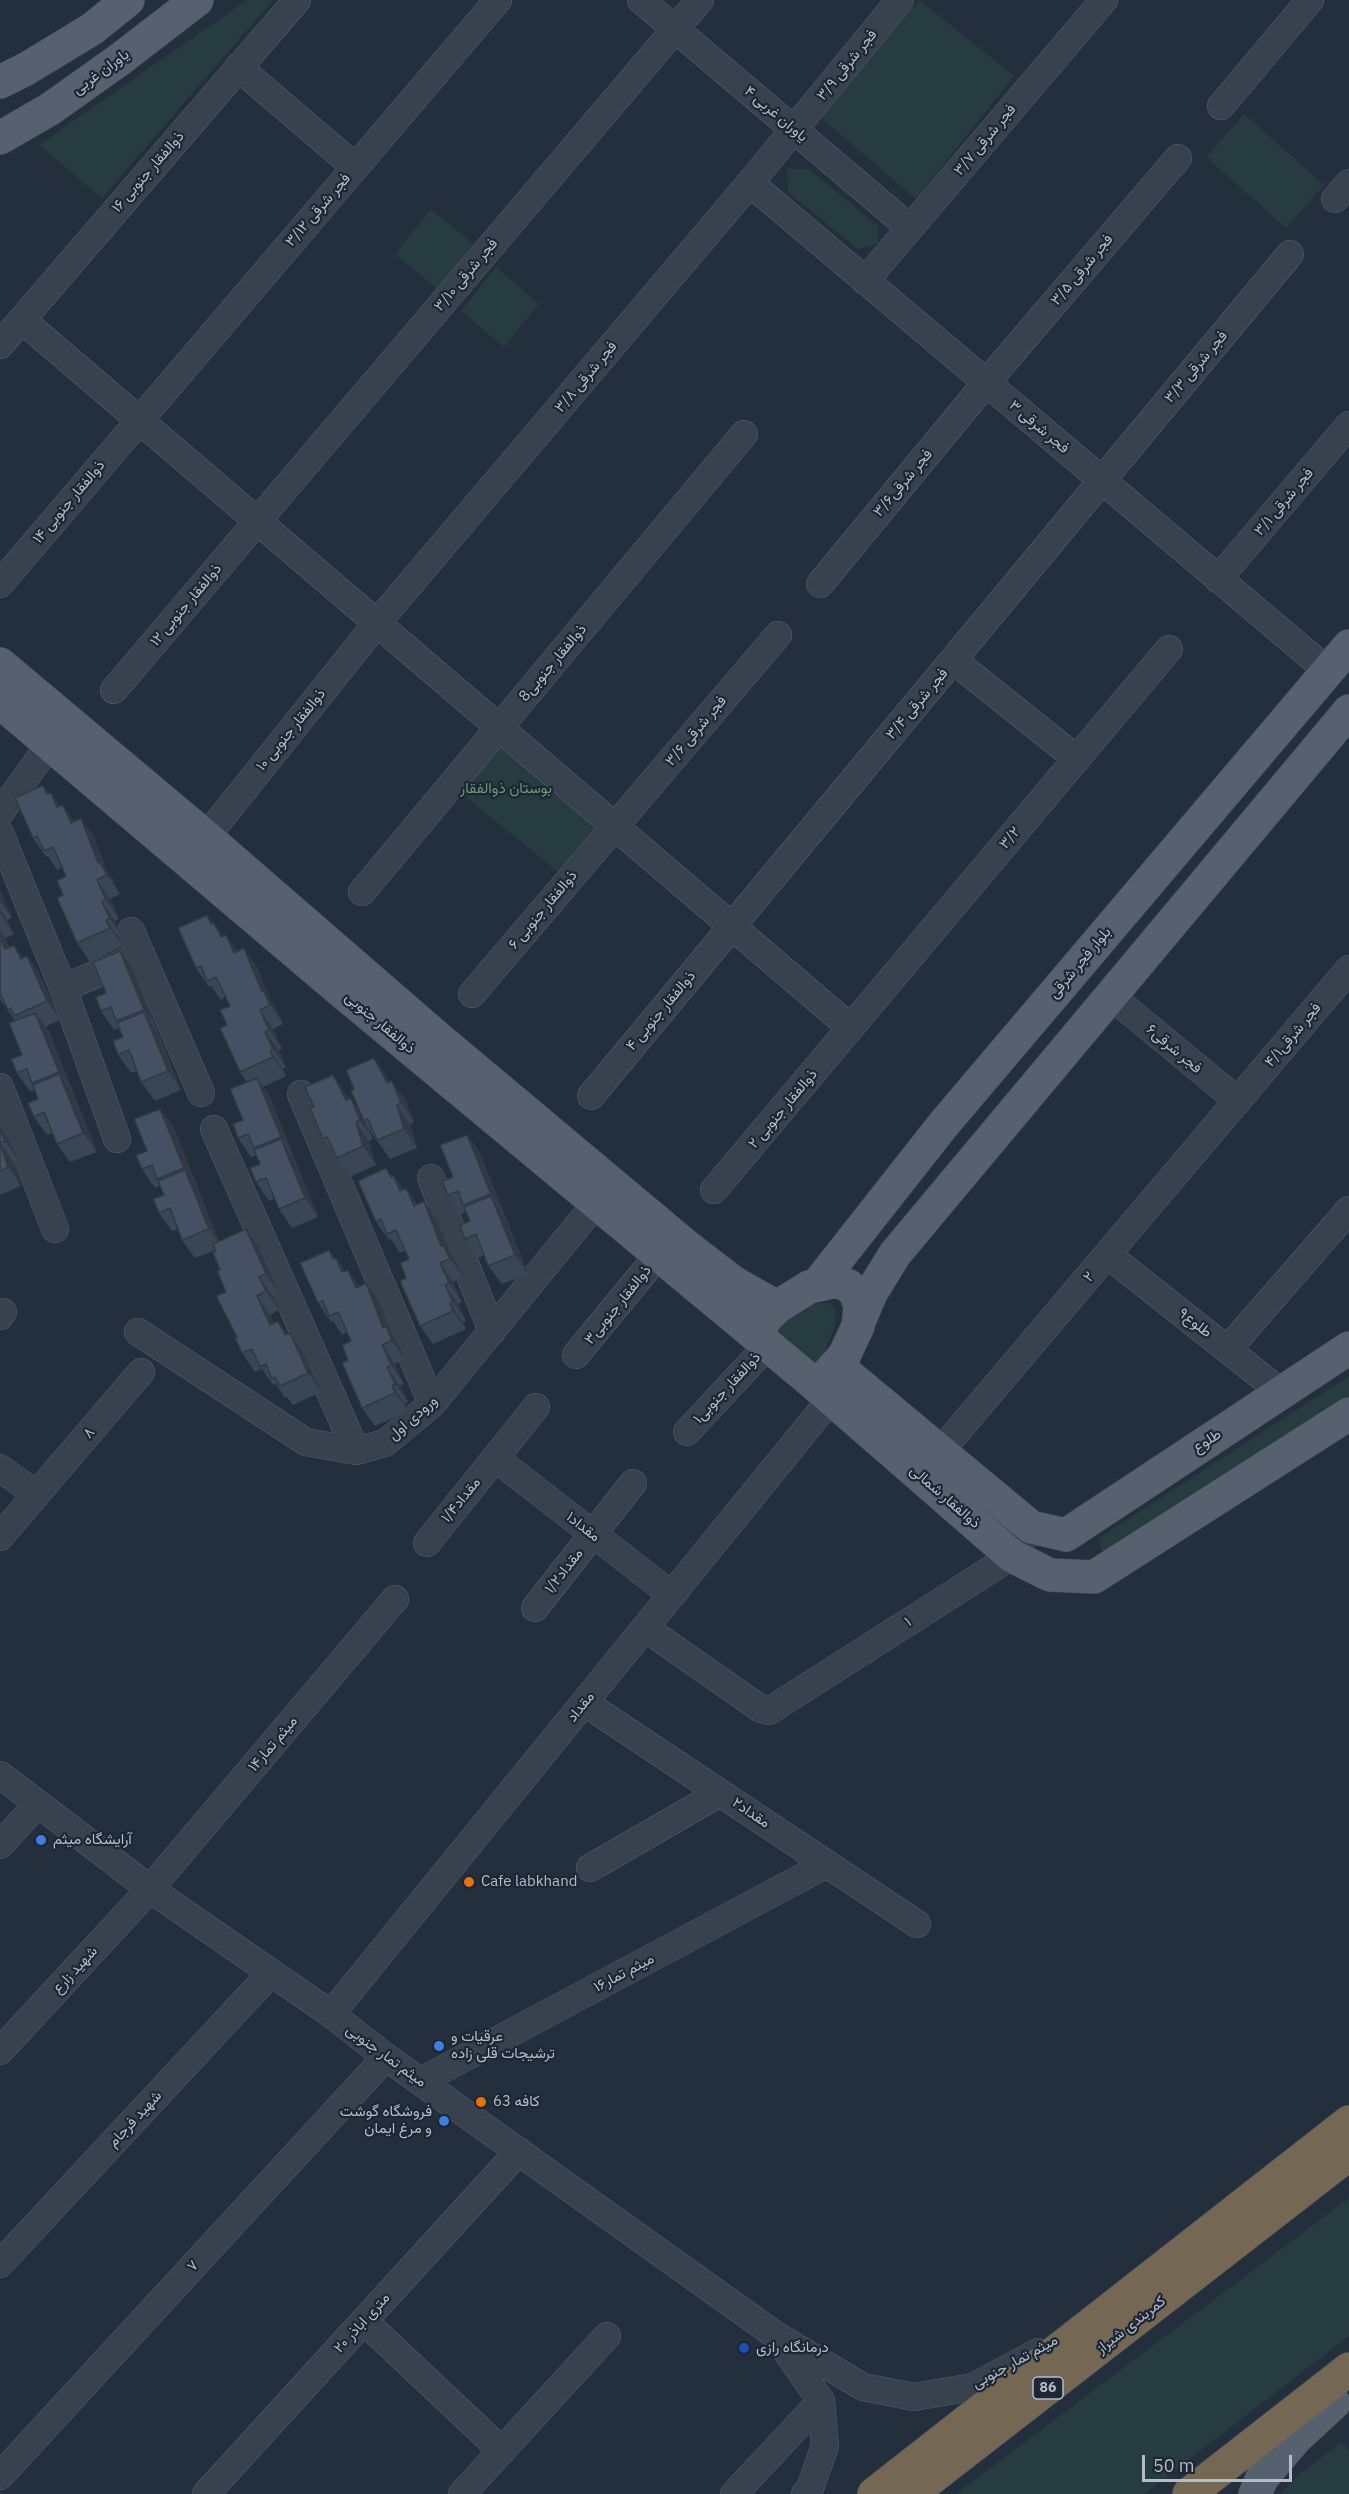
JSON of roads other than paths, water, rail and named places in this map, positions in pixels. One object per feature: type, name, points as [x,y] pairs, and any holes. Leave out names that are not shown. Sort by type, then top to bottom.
[{"type":"highway","points":[[874,2494],[1118,2301],[1349,2130]]},
{"type":"highway","name":"کمربندی شیراز","points":[[911,2494],[1349,2130]]},
{"type":"highway","points":[[1191,2494],[1349,2369]]},
{"type":"highway","points":[[1191,2494],[1341,2397]]},
{"type":"main road","points":[[0,82],[92,29],[128,0]]},
{"type":"main road","name":"یاوران غربی","points":[[0,138],[50,109],[197,0]]},
{"type":"main road","name":"بلوار فجر شرقی","points":[[817,1285],[877,1212],[943,1125],[1349,646]]},
{"type":"main road","name":"ذوالفقار جنوبی","points":[[0,664],[206,837],[350,981],[597,1202],[661,1240]]},
{"type":"main road","name":"ذوالفقار جنوبی","points":[[0,702],[350,981],[661,1240],[766,1343],[832,1380]]},
{"type":"main road","points":[[832,1380],[871,1293],[903,1245],[1349,711]]},
{"type":"main road","points":[[877,1212],[866,1236],[867,1246],[873,1252],[885,1253],[903,1245]]},
{"type":"main road","points":[[661,1240],[777,1307]]},
{"type":"main road","points":[[766,1343],[760,1331],[765,1319],[777,1307],[817,1285],[837,1281],[849,1286],[856,1294],[860,1307],[858,1326]]},
{"type":"main road","name":"طلوع","points":[[1066,1535],[1349,1348]]},
{"type":"main road","name":"ذوالفقار شمالی","points":[[832,1380],[939,1453],[1031,1527],[1066,1535]]},
{"type":"main road","name":"ذوالفقار شمالی","points":[[832,1380],[1012,1556],[1050,1575],[1094,1577]]},
{"type":"main road","points":[[1066,1535],[1094,1577],[1349,1414]]},
{"type":"main road","points":[[1255,2494],[1262,2478],[1295,2439],[1341,2397]]},
{"type":"street","name":"۱۶ ذوالفقار جنوبی","points":[[0,345],[297,0]]},
{"type":"street","name":"۳/۱۲ فجر شرقی","points":[[139,420],[498,0]]},
{"type":"street","name":"۴ یاوران غربی","points":[[641,0],[910,228]]},
{"type":"street","name":"۳/۱۰ فجر شرقی","points":[[257,521],[700,0]]},
{"type":"street","name":"۳/۹ فجر شرقی","points":[[794,130],[900,0]]},
{"type":"street","name":"۳/۷ فجر شرقی","points":[[866,281],[1104,0]]},
{"type":"street","points":[[1221,106],[1310,0]]},
{"type":"street","points":[[238,67],[355,167]]},
{"type":"street","name":"۳/۸ فجر شرقی","points":[[377,623],[794,130]]},
{"type":"street","name":"۳/۵ فجر شرقی","points":[[986,383],[1178,158]]},
{"type":"street","name":"۳ فجر شرقی","points":[[750,183],[1328,671]]},
{"type":"street","name":"۳/۳ فجر شرقی","points":[[1102,480],[1290,254]]},
{"type":"street","points":[[22,320],[851,1028]]},
{"type":"street","name":"فجر شرقی۳/۶","points":[[820,584],[986,383]]},
{"type":"street","name":"۱۴ ذوالفقار جنوبی","points":[[0,584],[139,420]]},
{"type":"street","name":"۳/۱ فجر شرقی","points":[[1218,579],[1349,425]]},
{"type":"street","name":"8ذوالفقار جنوبی","points":[[362,892],[744,434]]},
{"type":"street","name":"۳/۴ فجر شرقی","points":[[732,927],[1102,480]]},
{"type":"street","name":"۱۲ ذوالفقار جنوبی","points":[[114,690],[257,521]]},
{"type":"street","name":"۱۰ ذوالفقار جنوبی","points":[[206,837],[377,623]]},
{"type":"street","name":"۳/۶ فجر شرقی","points":[[615,826],[778,635]]},
{"type":"street","name":"۳/۲","points":[[851,1028],[1169,649]]},
{"type":"street","points":[[953,660],[1077,759]]},
{"type":"street","points":[[0,813],[50,744]]},
{"type":"street","name":"۶ ذوالفقار جنوبی","points":[[472,994],[615,826]]},
{"type":"street","points":[[0,833],[63,988],[117,1140]]},
{"type":"street","name":"۴ ذوالفقار جنوبی","points":[[591,1096],[732,927]]},
{"type":"street","points":[[131,931],[201,1093]]},
{"type":"street","points":[[63,988],[142,956]]},
{"type":"street","name":"فجر شرقی۴/۱","points":[[1238,1101],[1349,969]]},
{"type":"street","name":"فجر شرقی۶","points":[[1111,996],[1238,1101]]},
{"type":"street","name":"۲ ذوالفقار جنوبی","points":[[714,1190],[851,1028]]},
{"type":"street","points":[[0,1087],[55,1229]]},
{"type":"street","points":[[301,1094],[432,1404]]},
{"type":"street","name":"۲","points":[[939,1453],[1238,1101]]},
{"type":"street","points":[[214,1128],[356,1451]]},
{"type":"street","points":[[431,1178],[492,1331]]},
{"type":"street","name":"ورودی اول","points":[[138,1332],[306,1442],[356,1451],[385,1443],[432,1404],[597,1202]]},
{"type":"street","points":[[1228,1349],[1349,1210]]},
{"type":"street","name":"ذوالفقار جنوبی۳","points":[[576,1355],[661,1240]]},
{"type":"street","name":"طلوع۹","points":[[1108,1255],[1281,1392]]},
{"type":"street","name":"ذوالفقار جنوبی۱","points":[[687,1432],[766,1343]]},
{"type":"street","name":"۸","points":[[0,1537],[141,1372]]},
{"type":"street","name":"مقداد","points":[[331,2014],[672,1595],[832,1380]]},
{"type":"street","name":"مقداد۱/۴","points":[[427,1543],[536,1407]]},
{"type":"street","name":"مقداد۱","points":[[495,1458],[672,1595]]},
{"type":"street","points":[[0,1468],[36,1494]]},
{"type":"street","name":"مقداد۱/۲","points":[[535,1608],[633,1483]]},
{"type":"street","name":"۱","points":[[645,1628],[761,1709],[769,1711],[1012,1556],[1031,1527]]},
{"type":"street","name":"میثم تمار۱۴","points":[[150,1889],[395,1599]]},
{"type":"street","name":"مقداد۲","points":[[585,1703],[917,1924]]},
{"type":"street","name":"میثم تمار جنوبی","points":[[0,1775],[150,1889],[331,2014],[386,2057],[774,2334],[863,2387],[914,2397],[973,2387],[1026,2360],[1118,2301]]},
{"type":"street","points":[[590,1868],[720,1793]]},
{"type":"street","points":[[0,1845],[38,1804]]},
{"type":"street","name":"میثم تمار۱۶","points":[[421,2081],[827,1864]]},
{"type":"street","name":"شهید زارع","points":[[0,2051],[150,1889]]},
{"type":"street","name":"شهید فرجام","points":[[0,2264],[270,1974]]},
{"type":"street","name":"۷","points":[[0,2476],[386,2057]]},
{"type":"street","name":"۲۰ متری اباذر","points":[[206,2494],[519,2151]]},
{"type":"street","points":[[364,2321],[502,2451]]},
{"type":"street","name":"میثم تمار جنوبی","points":[[774,2334],[821,2401],[825,2446],[810,2488],[805,2494]]},
{"type":"street","points":[[462,2494],[607,2336]]},
{"type":"street","points":[[734,2494],[821,2401]]},
{"type":"place","name":"آرایشگاه میثم","points":[[41,1840]]},
{"type":"place","name":"Cafe labkhand","points":[[469,1882]]},
{"type":"place","name":"عرقیات و ترشیجات قلی زاده","points":[[439,2046]]},
{"type":"place","name":"کافه 63","points":[[481,2102]]},
{"type":"place","name":"فروشگاه گوشت و مرغ ایمان","points":[[444,2121]]},
{"type":"place","name":"درمانگاه رازی","points":[[744,2348]]},
{"type":"park label","name":"بوستان ذوالفقار","points":[[506,789]]}]
